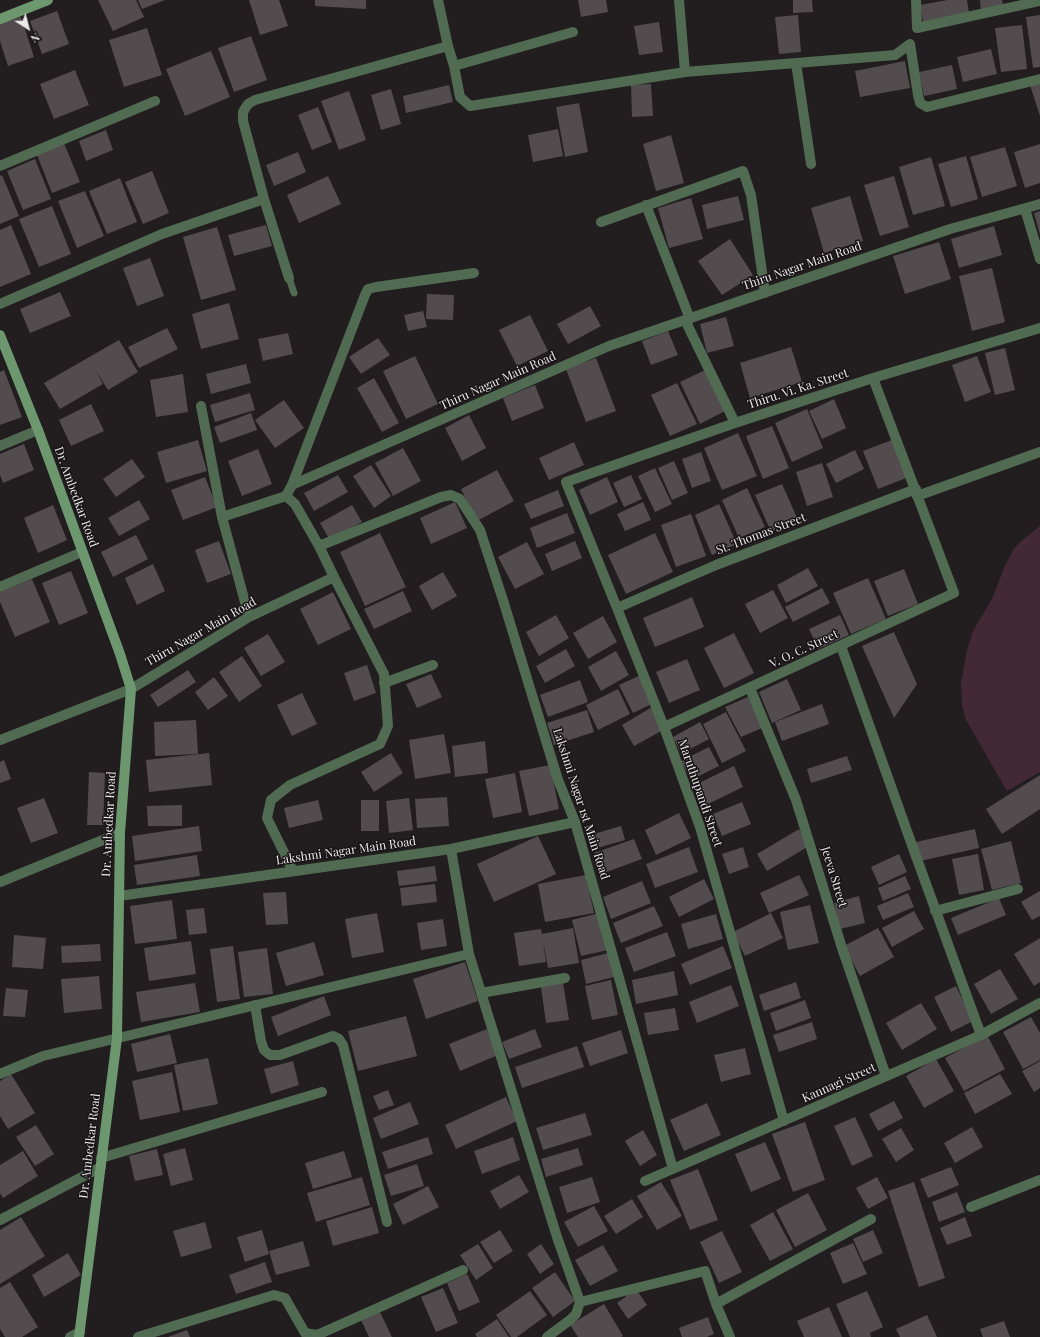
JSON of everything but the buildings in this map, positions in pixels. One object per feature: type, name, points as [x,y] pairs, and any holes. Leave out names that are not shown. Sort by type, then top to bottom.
[{"type":"street","points":[[0,19],[48,0]]},
{"type":"street","points":[[438,0],[460,97],[470,106],[685,72],[895,55],[910,44],[920,103],[927,107],[1040,79]]},
{"type":"street","points":[[679,0],[685,72]]},
{"type":"street","points":[[916,0],[918,28],[1040,1]]},
{"type":"street","points":[[454,66],[573,32]]},
{"type":"street","points":[[289,278],[264,199],[243,121],[243,112],[248,104],[255,100],[448,46]]},
{"type":"street","points":[[796,63],[811,164]]},
{"type":"street","points":[[0,166],[155,101]]},
{"type":"street","points":[[601,222],[743,171],[751,195],[765,293]]},
{"type":"street","points":[[0,304],[162,234],[264,199]]},
{"type":"street","name":"Thiru Nagar Main Road","points":[[292,485],[609,346],[950,229],[1040,204]]},
{"type":"street","points":[[646,205],[688,319],[735,423]]},
{"type":"street","points":[[1026,208],[1040,259]]},
{"type":"street","points":[[222,517],[286,496],[292,485],[368,289],[474,273]]},
{"type":"street","name":"Thiru. Vi. Ka. Street","points":[[566,482],[735,423],[873,378],[1040,328]]},
{"type":"street","name":"Dr. Ambedkar Road","points":[[0,334],[38,430],[120,654],[131,689],[120,833],[117,1038],[79,1334]]},
{"type":"street","points":[[873,378],[917,493]]},
{"type":"street","points":[[202,406],[222,517],[249,617]]},
{"type":"street","points":[[0,446],[38,430]]},
{"type":"street","name":"St. Thomas Street","points":[[618,608],[716,565],[917,493],[1040,452]]},
{"type":"street","name":"Maruthupandi Street","points":[[566,482],[618,608],[664,727],[700,827],[784,1121]]},
{"type":"street","name":"V. O. C. Street","points":[[664,727],[954,593],[917,493]]},
{"type":"street","name":"Lakshmi Nagar 1st Main Road","points":[[319,546],[441,497],[451,495],[460,499],[480,530],[558,780],[575,822],[673,1169]]},
{"type":"street","points":[[286,496],[296,504],[384,674],[388,726],[380,744],[290,785],[271,800],[267,818],[293,871]]},
{"type":"street","points":[[0,586],[82,552]]},
{"type":"street","name":"Thiru Nagar Main Road","points":[[0,740],[131,689],[249,617],[334,577]]},
{"type":"street","points":[[842,646],[935,911],[981,1035]]},
{"type":"street","points":[[384,683],[433,665]]},
{"type":"street","name":"Jeeva Street","points":[[750,688],[796,800],[842,948],[886,1076]]},
{"type":"street","name":"Lakshmi Nagar Main Road","points":[[119,896],[451,849],[575,822]]},
{"type":"street","points":[[0,882],[120,833]]},
{"type":"street","points":[[451,849],[469,954],[557,1237],[580,1302],[576,1314],[547,1337]]},
{"type":"street","points":[[935,911],[1018,889]]},
{"type":"street","points":[[0,1074],[43,1056],[469,954]]},
{"type":"street","points":[[481,993],[565,978]]},
{"type":"street","name":"Kannagi Street","points":[[645,1181],[981,1035],[1040,1003]]},
{"type":"street","points":[[255,1005],[261,1041],[264,1050],[270,1055],[280,1055],[333,1036],[339,1039],[343,1045],[387,1222]]},
{"type":"street","points":[[0,1220],[101,1162],[322,1092]]},
{"type":"street","points":[[971,1207],[1040,1180]]},
{"type":"street","points":[[716,1304],[871,1219]]},
{"type":"street","points":[[138,1337],[274,1295],[285,1298],[305,1333],[317,1335],[463,1270]]},
{"type":"street","points":[[580,1302],[705,1271],[716,1304],[730,1337]]},
{"type":"street","points":[[70,1337],[79,1334]]},
{"type":"lane","points":[[289,278],[294,293]]},
{"type":"shaded area","points":[[1040,526],[1040,772],[1007,791],[966,720],[962,705],[961,683],[967,650],[973,631],[993,597],[1004,568],[1013,550],[1021,541]]}]
